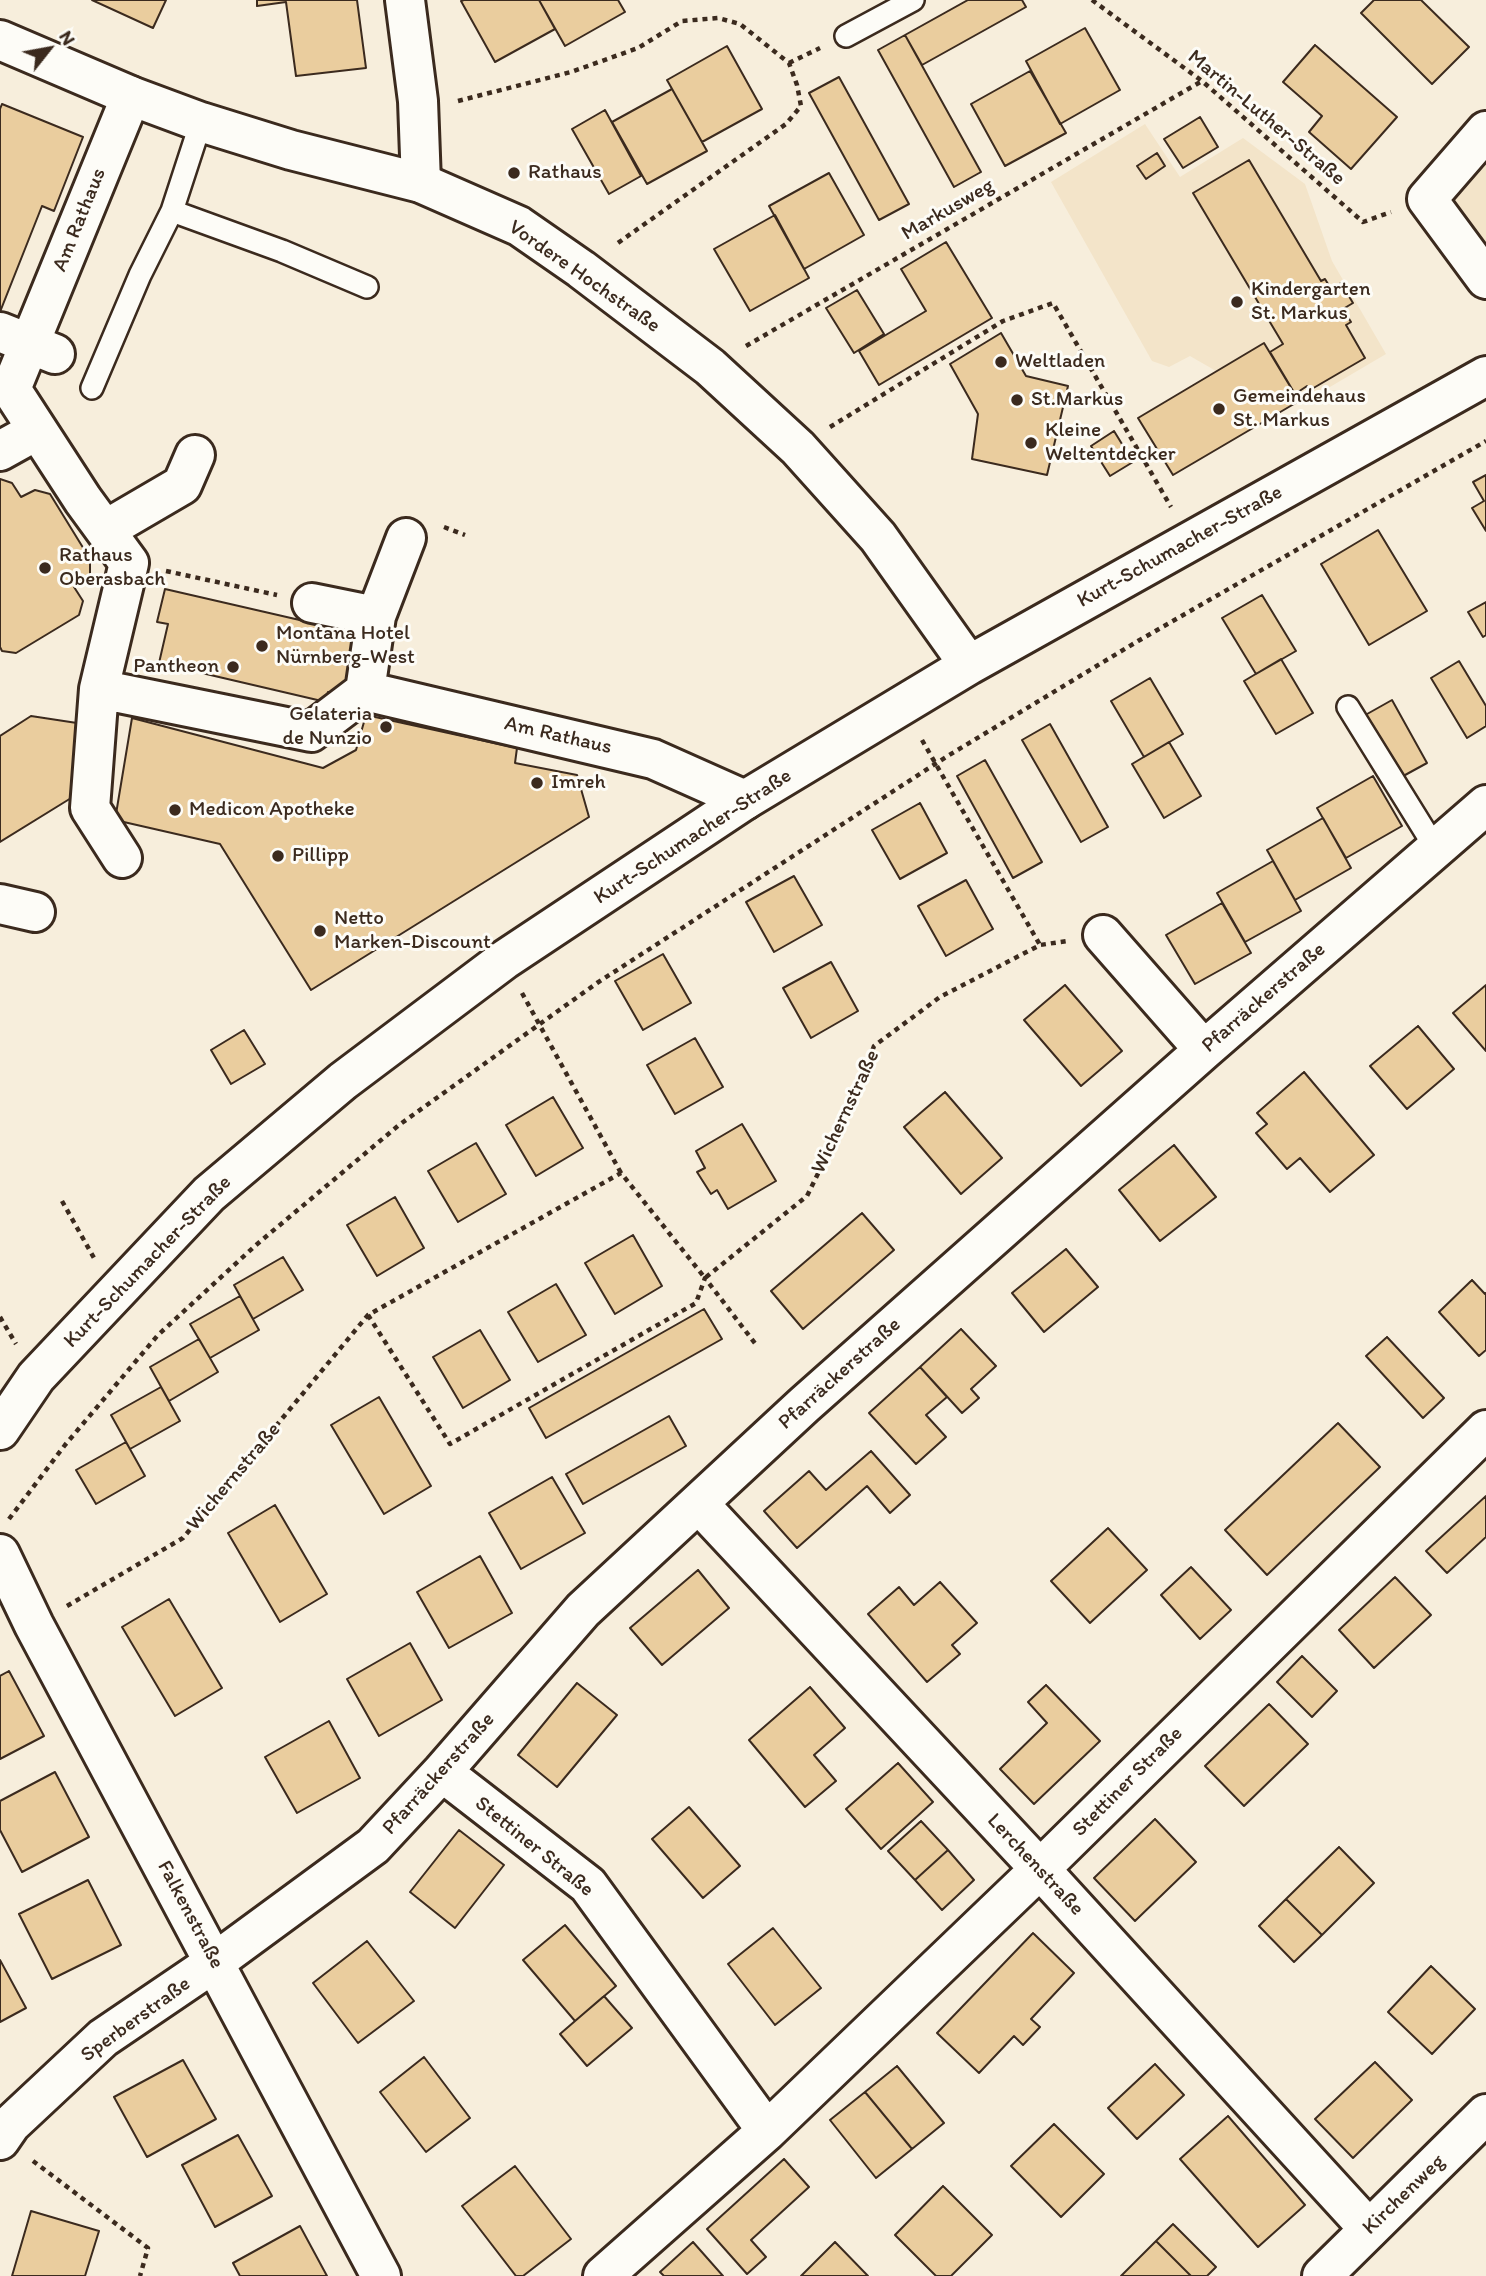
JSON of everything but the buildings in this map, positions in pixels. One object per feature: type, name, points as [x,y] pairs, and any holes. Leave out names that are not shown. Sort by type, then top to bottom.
[{"type":"street","points":[[405,0],[418,101],[421,183]]},
{"type":"street","name":"Vordere Hochstraße","points":[[0,40],[131,96],[201,122],[292,150],[421,183],[519,226],[709,367],[798,447],[878,537],[969,665]]},
{"type":"street","name":"Am Rathaus","points":[[129,563],[36,431],[10,389],[131,96]]},
{"type":"street","points":[[1486,131],[1427,199],[1486,279]]},
{"type":"street","name":"Kurt-Schumacher-Straße","points":[[0,1430],[36,1377],[209,1194],[343,1081],[504,960],[745,800],[969,665],[1486,376]]},
{"type":"street","points":[[0,451],[36,431]]},
{"type":"street","points":[[105,530],[182,485],[195,454]]},
{"type":"street","points":[[99,689],[311,732],[365,691],[376,616],[420,530]]},
{"type":"street","points":[[122,858],[90,808],[99,689],[129,563]]},
{"type":"street","points":[[312,603],[376,616]]},
{"type":"street","name":"Am Rathaus","points":[[365,691],[653,759],[745,800]]},
{"type":"street","name":"Pfarräckerstraße","points":[[215,1962],[373,1846],[442,1772],[583,1609],[804,1405],[1204,1050],[1486,805]]},
{"type":"street","points":[[1103,935],[1204,1050]]},
{"type":"street","name":"Stettiner Straße","points":[[603,2276],[768,2131],[1040,1869],[1486,1430]]},
{"type":"street","name":"Lerchenstraße","points":[[699,1504],[1040,1869],[1368,2229]]},
{"type":"street","name":"Falkenstraße","points":[[4,1538],[34,1625],[381,2276]]},
{"type":"street","name":"Stettiner Straße","points":[[442,1772],[588,1885],[768,2131]]},
{"type":"street","name":"Sperberstraße","points":[[1,2139],[11,2124],[103,2038],[215,1962]]},
{"type":"street","name":"Kirchenweg","points":[[1322,2276],[1486,2114]]},
{"type":"lane","points":[[846,36],[913,0]]},
{"type":"lane","points":[[92,388],[140,275],[172,211],[201,122]]},
{"type":"lane","points":[[172,211],[282,251],[367,287]]},
{"type":"lane","points":[[1348,707],[1436,849]]},
{"type":"path","name":"Martin-Luther-Straße","points":[[1092,0],[1202,81],[1363,222],[1427,199]]},
{"type":"path","points":[[418,101],[458,100],[571,72],[638,48],[682,22],[718,18],[740,24],[789,63],[801,106],[786,124],[581,270]]},
{"type":"path","name":"Markusweg","points":[[709,367],[1202,81]]},
{"type":"path","points":[[798,447],[1003,321],[1053,303],[1191,541]]},
{"type":"path","points":[[4,1538],[65,1445],[158,1335],[211,1284],[399,1125],[597,983],[936,764],[1138,641],[1486,441]]},
{"type":"path","points":[[420,530],[465,535]]},
{"type":"path","points":[[129,563],[312,603]]},
{"type":"path","points":[[903,706],[1040,946]]},
{"type":"path","name":"Wichernstraße","points":[[368,1315],[450,1444],[696,1303],[705,1279],[807,1196],[855,1098],[874,1046],[940,997],[1040,946],[1103,935]]},
{"type":"path","points":[[504,960],[621,1173],[757,1346]]},
{"type":"path","name":"Wichernstraße","points":[[34,1625],[183,1538],[368,1315],[621,1173]]},
{"type":"path","points":[[62,1201],[114,1294]]},
{"type":"path","points":[[1,2139],[148,2248],[140,2276]]},
{"type":"shaded area","name":"Kindergarten St. Markus","points":[[1145,124],[1180,177],[1243,138],[1305,184],[1332,261],[1386,354],[1301,404],[1265,343],[1216,371],[1190,356],[1169,367],[1152,361],[1051,182]]},
{"type":"shaded area","points":[[1486,147],[1486,262],[1439,200]]},
{"type":"place","name":"Rathaus","points":[[514,173]]},
{"type":"place","name":"Kindergarten St. Markus","points":[[1237,302]]},
{"type":"place","name":"Weltladen","points":[[1001,362]]},
{"type":"place","name":"St.Markus","points":[[1017,400]]},
{"type":"place","name":"Gemeindehaus St. Markus","points":[[1219,409]]},
{"type":"place","name":"Kleine Weltentdecker","points":[[1031,443]]},
{"type":"place","name":"Rathaus Oberasbach","points":[[45,568]]},
{"type":"place","name":"Montana Hotel Nürnberg-West","points":[[262,646]]},
{"type":"place","name":"Pantheon","points":[[233,667]]},
{"type":"place","name":"Gelateria de Nunzio","points":[[386,727]]},
{"type":"place","name":"Imreh","points":[[537,783]]},
{"type":"place","name":"Medicon Apotheke","points":[[175,810]]},
{"type":"place","name":"Pillipp","points":[[278,856]]},
{"type":"place","name":"Netto Marken-Discount","points":[[320,931]]}]
